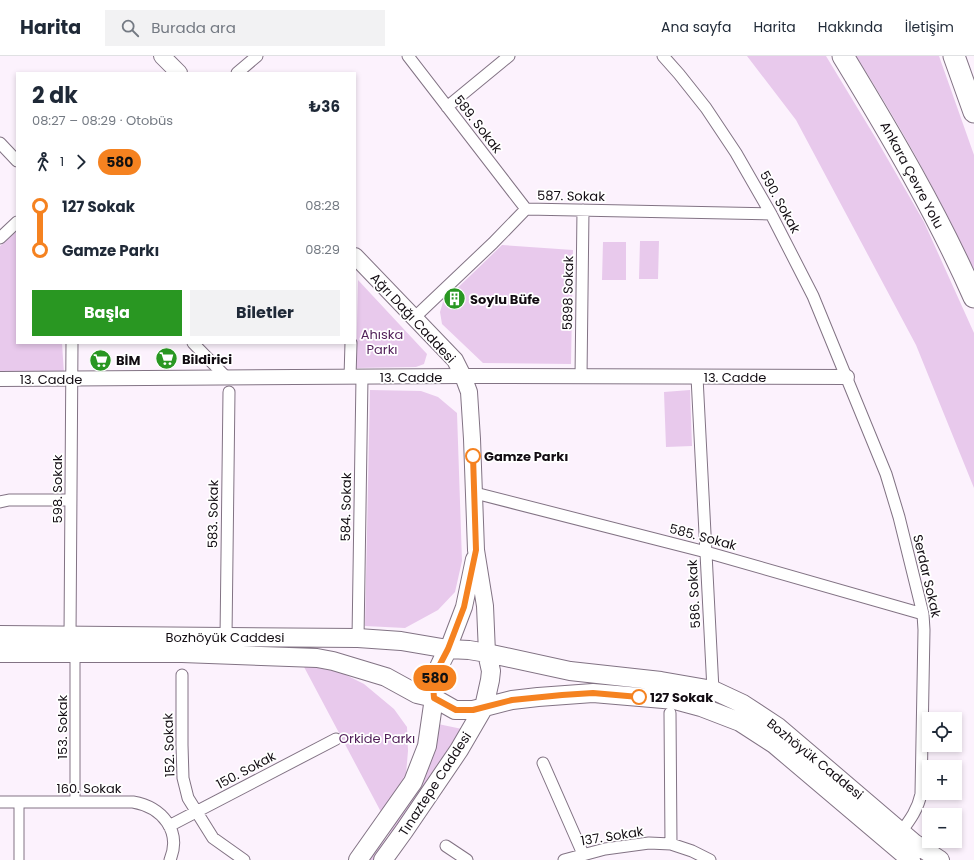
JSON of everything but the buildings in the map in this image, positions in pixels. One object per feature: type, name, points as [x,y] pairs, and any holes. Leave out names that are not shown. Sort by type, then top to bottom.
[{"type":"highway","name":"Ankara Çevre Yolu","points":[[843,56],[886,125],[920,185],[974,298]]},
{"type":"highway","points":[[954,56],[974,112]]},
{"type":"main road","points":[[162,56],[178,72]]},
{"type":"main road","name":"Ağrı Dağı Caddesi","points":[[356,257],[455,360],[469,392],[475,493],[476,550],[485,606],[488,653]]},
{"type":"main road","name":"Ağrı Dağı Caddesi","points":[[448,649],[464,607],[476,550]]},
{"type":"main road","name":"Bozhöyük Caddesi","points":[[0,635],[358,638],[401,641],[448,649]]},
{"type":"main road","points":[[448,649],[463,649],[488,653],[491,671],[484,706],[473,710],[456,710],[434,698],[433,685],[435,674],[448,649]]},
{"type":"main road","name":"Bozhöyük Caddesi","points":[[0,653],[182,653],[317,658],[333,661],[386,677],[417,694],[434,698]]},
{"type":"main road","name":"Bozhöyük Caddesi","points":[[488,653],[570,671],[661,681],[714,690],[742,704],[778,727],[914,843],[940,860]]},
{"type":"main road","name":"Bozhöyük Caddesi","points":[[484,706],[512,700],[593,693],[675,700],[721,714],[740,722],[774,744],[910,860]]},
{"type":"main road","name":"Tınaztepe Caddesi","points":[[358,860],[413,782],[427,746],[434,698]]},
{"type":"main road","name":"Tınaztepe Caddesi","points":[[383,860],[459,750],[484,706]]},
{"type":"street","points":[[238,72],[257,56]]},
{"type":"street","name":"589. Sokak","points":[[408,56],[526,209]]},
{"type":"street","points":[[447,107],[509,56]]},
{"type":"street","name":"590. Sokak","points":[[663,56],[706,108],[736,153],[771,214],[814,296],[847,377]]},
{"type":"street","points":[[0,143],[16,160]]},
{"type":"street","name":"587. Sokak","points":[[414,318],[493,243],[526,209],[771,214]]},
{"type":"street","name":"5898 Sokak","points":[[581,377],[583,210]]},
{"type":"street","points":[[0,238],[16,223]]},
{"type":"street","name":"598. Sokak","points":[[70,636],[72,344]]},
{"type":"street","points":[[194,344],[228,385]]},
{"type":"street","name":"584. Sokak","points":[[351,344],[356,377],[358,638]]},
{"type":"street","name":"13. Cadde","points":[[0,379],[72,379],[228,385],[356,377],[847,377]]},
{"type":"street","name":"586. Sokak","points":[[697,377],[714,690]]},
{"type":"street","name":"Serdar Sokak","points":[[847,377],[886,474],[899,517],[923,614],[921,794],[919,805],[901,832]]},
{"type":"street","name":"583. Sokak","points":[[226,637],[228,385]]},
{"type":"street","name":"585. Sokak","points":[[475,493],[706,552],[923,614]]},
{"type":"street","points":[[0,502],[9,500],[71,500]]},
{"type":"street","name":"153. Sokak","points":[[75,653],[75,802]]},
{"type":"street","name":"152. Sokak","points":[[182,675],[183,778],[188,798],[213,838],[244,860]]},
{"type":"street","points":[[670,713],[671,844]]},
{"type":"street","name":"150. Sokak","points":[[169,826],[336,739]]},
{"type":"street","points":[[542,763],[583,854]]},
{"type":"street","name":"160. Sokak","points":[[0,802],[133,802],[142,804],[157,811],[162,815],[169,826]]},
{"type":"street","points":[[19,802],[19,860]]},
{"type":"street","points":[[169,826],[173,841],[170,860]]},
{"type":"street","name":"137. Sokak","points":[[564,860],[583,854],[626,845],[649,843],[671,844],[692,851],[710,860]]},
{"type":"street","points":[[446,846],[467,860]]},
{"type":"green space","points":[[747,56],[826,56],[924,222],[974,333],[974,488],[916,345],[796,120]]},
{"type":"green space","points":[[856,56],[939,56],[974,155],[974,271],[919,162]]},
{"type":"green space","points":[[16,232],[16,344],[62,344],[64,374],[0,373],[0,246]]},
{"type":"green space","points":[[640,241],[659,241],[658,279],[639,279]]},
{"type":"green space","points":[[603,242],[626,242],[626,280],[602,280]]},
{"type":"green space","points":[[502,245],[573,250],[571,364],[483,363],[442,324],[440,312],[443,302]]},
{"type":"green space","name":"Ahıska Parkı","points":[[358,280],[427,354],[424,364],[416,367],[356,368]]},
{"type":"green space","name":"Gamze Parkı","points":[[370,390],[421,391],[438,397],[457,413],[462,561],[455,592],[438,610],[405,628],[365,626]]},
{"type":"green space","points":[[690,390],[692,446],[666,447],[664,392]]},
{"type":"green space","name":"Orkide Parkı","points":[[303,665],[340,672],[364,684],[394,709],[407,727],[408,751],[406,774],[398,794],[381,812]]},
{"type":"green space","points":[[438,724],[462,729],[375,860],[368,860],[388,836],[404,808]]},
{"type":"bus line","name":"580","points":[[473,456],[476,550],[464,607],[448,649],[435,674],[433,685],[434,698],[456,710],[473,710],[512,700],[562,695],[593,693],[639,697]]},
{"type":"place","name":"Soylu Büfe","points":[[455,299]]},
{"type":"place","name":"Bildirici","points":[[166,359]]},
{"type":"place","name":"BİM","points":[[101,360]]},
{"type":"place","name":"Gamze Parkı","points":[[473,456]]},
{"type":"place","name":"127 Sokak","points":[[639,697]]}]
